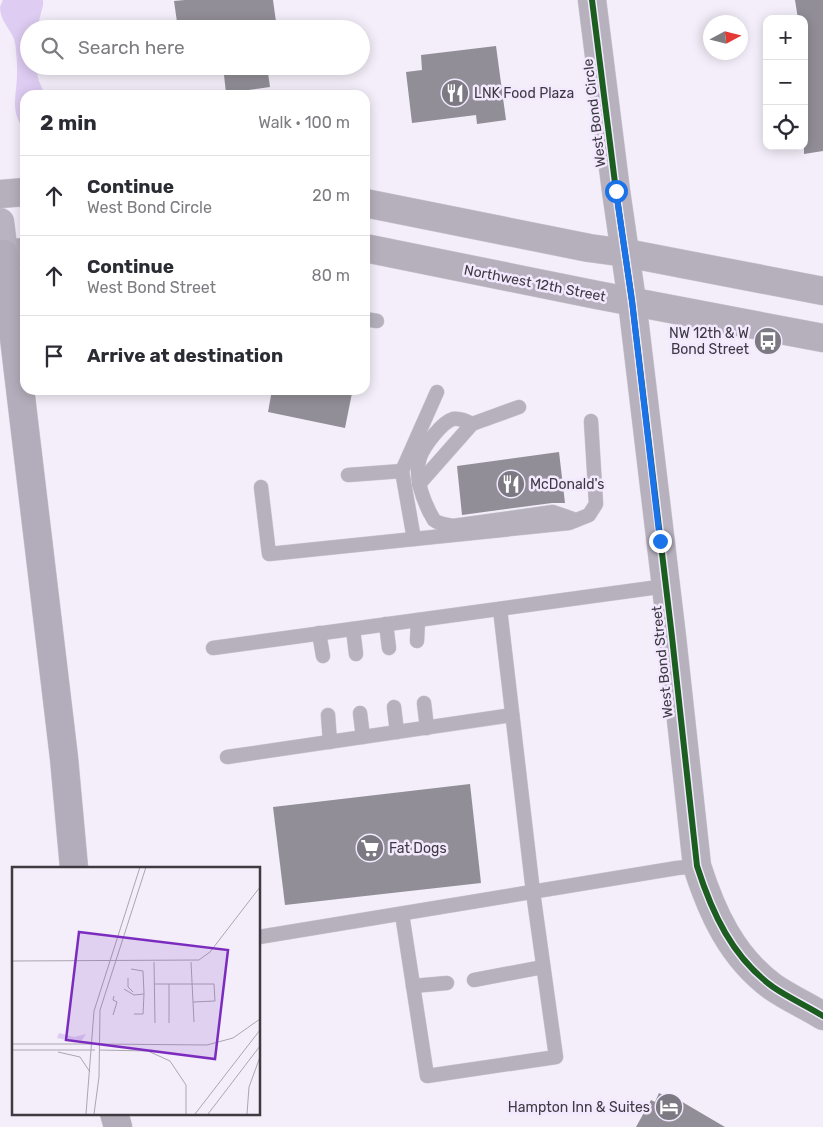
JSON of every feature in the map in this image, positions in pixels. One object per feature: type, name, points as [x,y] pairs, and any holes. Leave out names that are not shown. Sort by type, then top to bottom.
[{"type":"highway","points":[[10,253],[20,346]]},
{"type":"highway","points":[[25,395],[74,867]]},
{"type":"highway","points":[[114,1114],[118,1127]]},
{"type":"main road","points":[[0,194],[20,192]]},
{"type":"main road","points":[[370,204],[589,248],[626,253],[823,291]]},
{"type":"main road","points":[[0,222],[10,253]]},
{"type":"main road","name":"Northwest 12th Street","points":[[370,249],[823,338]]},
{"type":"street","name":"West Bond Circle","points":[[592,0],[616,191],[626,253]]},
{"type":"street","name":"West Bond Street","points":[[626,253],[697,866],[718,922],[737,950],[753,969],[772,986],[823,1016]]},
{"type":"lane","points":[[414,539],[402,471],[436,392]]},
{"type":"lane","points":[[419,484],[472,424],[519,407]]},
{"type":"lane","points":[[472,424],[462,419],[452,419],[429,440],[420,457],[418,470],[419,484],[425,504],[434,520],[453,526],[553,512],[576,520]]},
{"type":"lane","points":[[261,487],[269,554],[569,523],[589,515],[596,504],[592,421]]},
{"type":"lane","points":[[348,475],[402,471]]},
{"type":"lane","points":[[213,648],[666,586]]},
{"type":"lane","points":[[402,914],[427,1076],[556,1057],[532,892],[500,609]]},
{"type":"lane","points":[[417,641],[418,620]]},
{"type":"lane","points":[[386,624],[389,648]]},
{"type":"lane","points":[[353,629],[356,654]]},
{"type":"lane","points":[[319,633],[323,656]]},
{"type":"lane","points":[[424,703],[428,728]]},
{"type":"lane","points":[[394,706],[397,732]]},
{"type":"lane","points":[[360,713],[363,737]]},
{"type":"lane","points":[[328,715],[330,742]]},
{"type":"lane","points":[[227,757],[512,715]]},
{"type":"lane","points":[[260,937],[697,866]]},
{"type":"lane","points":[[474,980],[543,967]]},
{"type":"lane","points":[[414,986],[447,983]]},
{"type":"shaded area","points":[[3,0],[43,0],[39,20],[20,20],[20,75],[37,75],[43,90],[20,90],[20,123],[15,110],[16,48],[14,39],[3,20],[0,7]]},
{"type":"building","points":[[273,0],[276,20],[177,20],[174,1]]},
{"type":"building","points":[[795,0],[823,0],[823,151],[804,154],[804,150],[808,150],[808,15],[797,15]]},
{"type":"building","name":"LNK Food Plaza","points":[[496,46],[506,120],[477,124],[476,115],[412,123],[406,72],[422,70],[421,55]]},
{"type":"building","points":[[224,75],[268,75],[270,87],[248,90],[226,90]]},
{"type":"building","points":[[271,395],[352,395],[345,428],[268,412]]},
{"type":"building","name":"McDonald's","points":[[559,452],[565,503],[552,503],[462,515],[457,466]]},
{"type":"building","points":[[470,784],[481,883],[285,905],[273,807]]},
{"type":"building","name":"Hampton Inn & Suites","points":[[659,1093],[665,1096],[667,1093],[725,1127],[636,1127],[651,1100],[655,1102]]},
{"type":"cycle path","points":[[592,0],[632,301],[697,866],[709,901],[725,933],[746,962],[773,987],[823,1016]]},
{"type":"place","name":"LNK Food Plaza","points":[[455,93]]},
{"type":"place","name":"NW 12th & W Bond Street","points":[[768,341]]},
{"type":"place","name":"McDonald's","points":[[511,484]]},
{"type":"place","name":"Fat Dogs","points":[[370,848]]},
{"type":"place","name":"Hampton Inn & Suites","points":[[669,1107]]},
{"type":"route","points":[[616,191],[626,253],[660,541]]}]
